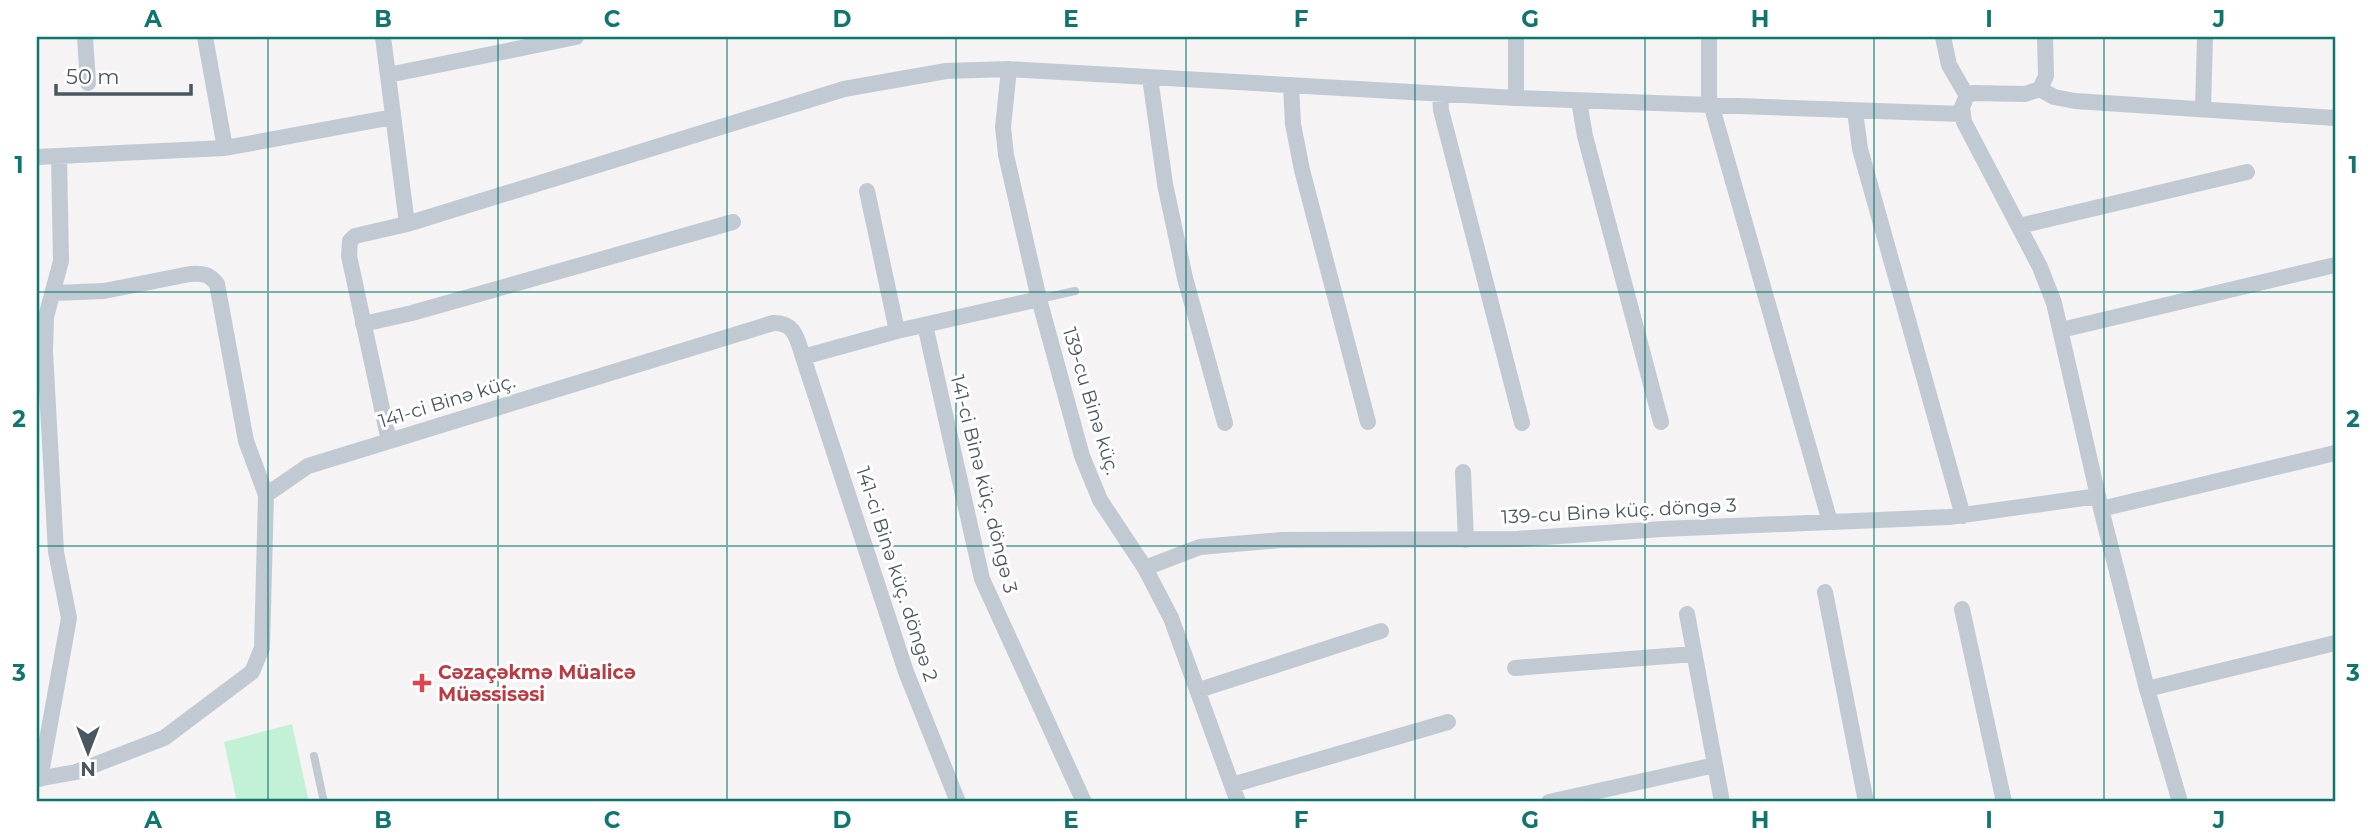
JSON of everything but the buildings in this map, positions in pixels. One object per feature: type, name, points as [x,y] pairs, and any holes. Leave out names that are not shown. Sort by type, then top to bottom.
[{"type":"street","points":[[85,37],[88,83]]},
{"type":"street","points":[[205,37],[225,148]]},
{"type":"street","points":[[383,37],[407,224]]},
{"type":"street","points":[[388,75],[576,37]]},
{"type":"street","points":[[1516,37],[1516,98]]},
{"type":"street","points":[[1709,37],[1709,88],[1712,106],[1830,522]]},
{"type":"street","points":[[1942,37],[1949,65],[1967,96],[1962,114],[1972,140],[2019,226],[2048,288],[2061,330],[2099,502],[2147,689],[2180,802]]},
{"type":"street","points":[[1967,96],[1982,92],[2025,94],[2040,89],[2046,76],[2045,37]]},
{"type":"street","points":[[2203,109],[2205,37]]},
{"type":"street","points":[[389,441],[349,256],[351,241],[355,236],[407,224],[844,89],[946,71],[1009,69],[1579,101],[1962,114]]},
{"type":"street","name":"139-cu Binə küç.","points":[[1009,69],[1003,127],[1006,155],[1039,299],[1089,478],[1100,500],[1145,568],[1171,618],[1238,802]]},
{"type":"street","points":[[1150,78],[1165,184],[1182,264],[1225,423]]},
{"type":"street","points":[[1291,85],[1293,124],[1302,170],[1368,422]]},
{"type":"street","points":[[2040,89],[2054,97],[2075,101],[2335,118]]},
{"type":"street","points":[[1440,94],[1443,120],[1522,423]]},
{"type":"street","points":[[1579,101],[1585,136],[1661,422]]},
{"type":"street","points":[[1855,111],[1860,149],[1963,516]]},
{"type":"street","points":[[37,157],[225,148],[393,117]]},
{"type":"street","points":[[54,293],[104,291],[203,273],[217,284],[246,441],[266,495],[262,648],[252,672],[164,738],[76,772],[38,779],[69,618],[57,552],[46,352],[46,317],[61,261],[59,156]]},
{"type":"street","points":[[2019,226],[2247,172]]},
{"type":"street","points":[[867,191],[897,331]]},
{"type":"street","points":[[363,324],[412,313],[733,222]]},
{"type":"street","points":[[2061,330],[2335,265]]},
{"type":"street","points":[[803,356],[925,324],[1039,299]]},
{"type":"street","name":"141-ci Binə küç.","points":[[266,495],[308,466],[773,323],[783,322],[794,330],[803,356]]},
{"type":"street","name":"141-ci Binə küç. döngə 3","points":[[925,324],[982,579],[1084,802]]},
{"type":"street","name":"141-ci Binə küç. döngə 2","points":[[803,356],[906,672],[958,802]]},
{"type":"street","name":"139-cu Binə küç. döngə 3","points":[[1145,568],[1180,553],[1222,545],[1324,539],[1466,540],[1963,516],[2099,502],[2335,453]]},
{"type":"street","points":[[1463,472],[1466,540]]},
{"type":"street","points":[[1825,592],[1866,802]]},
{"type":"street","points":[[1962,609],[2004,802]]},
{"type":"street","points":[[1687,614],[1721,802]]},
{"type":"street","points":[[1199,690],[1381,631]]},
{"type":"street","points":[[2147,689],[2335,643]]},
{"type":"street","points":[[1516,668],[1694,654]]},
{"type":"street","points":[[1232,785],[1448,722]]},
{"type":"street","points":[[1549,802],[1715,765]]},
{"type":"lane","points":[[1039,299],[1075,291]]},
{"type":"lane","points":[[314,756],[324,802]]},
{"type":"green space","points":[[292,724],[309,802],[237,802],[224,742]]},
{"type":"place","name":"Cəzaçəkmə Müalicə Müəssisəsi","points":[[422,683]]}]
